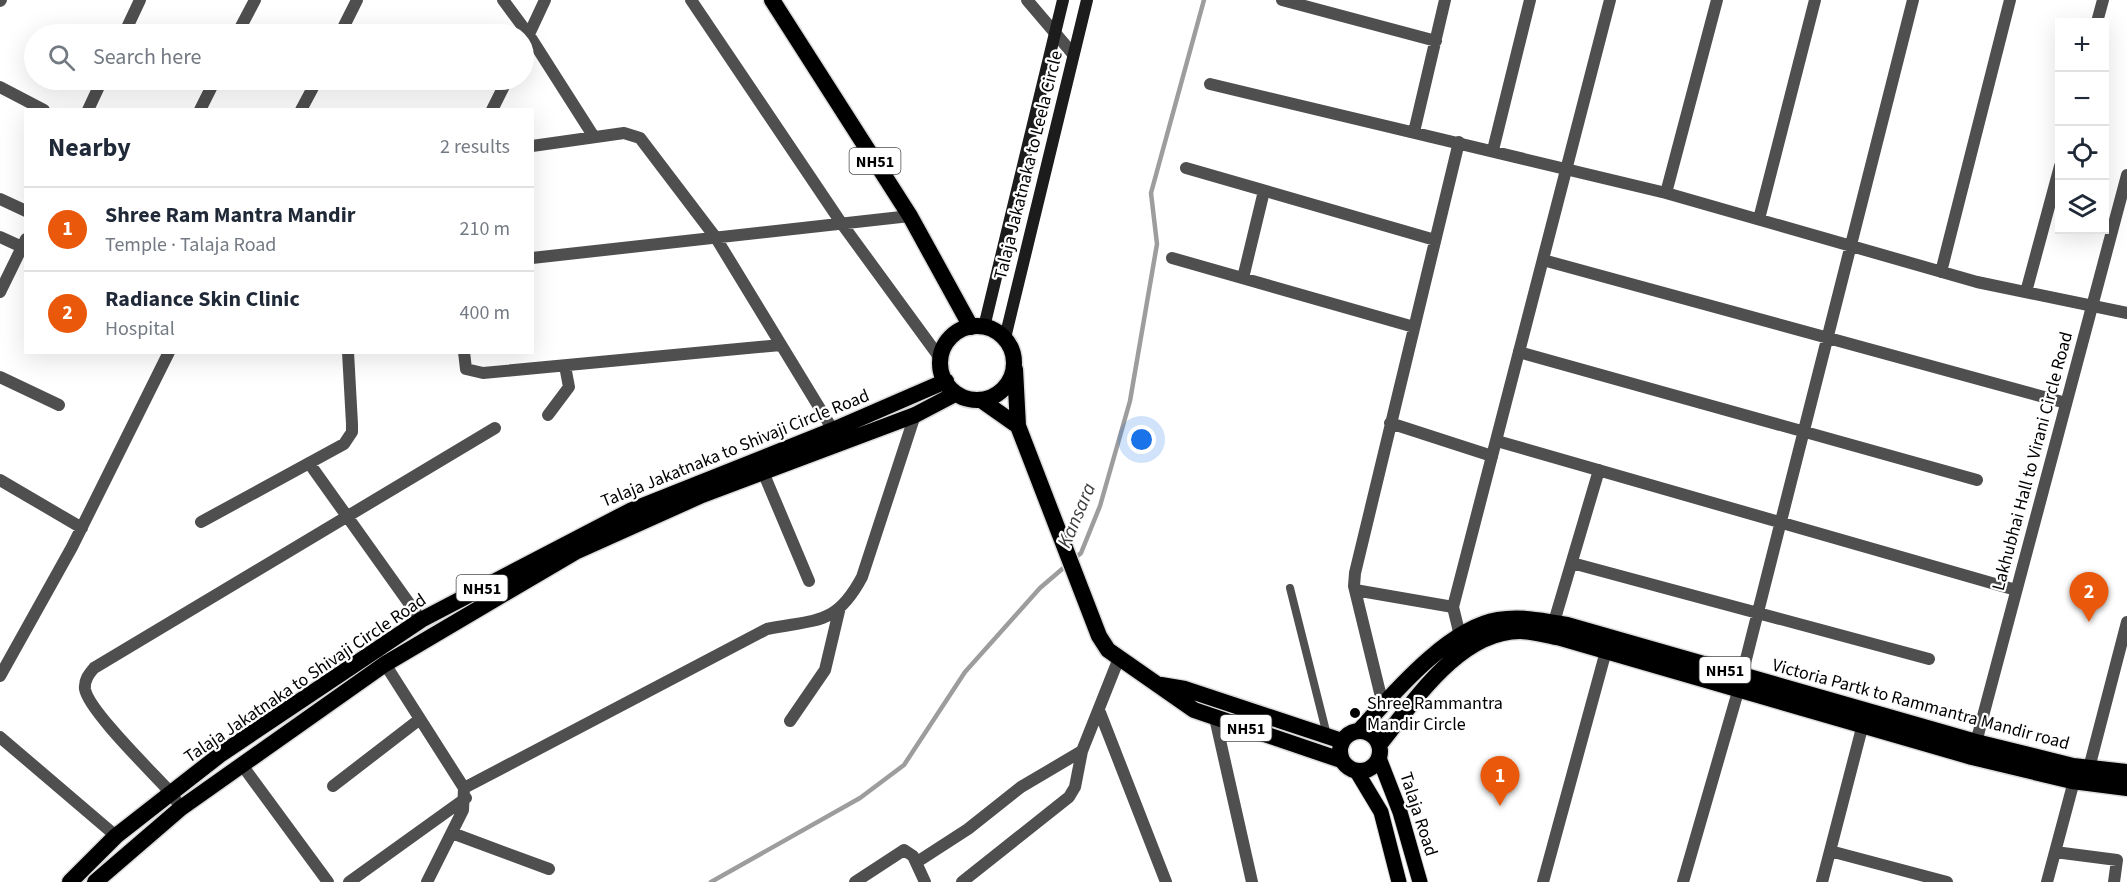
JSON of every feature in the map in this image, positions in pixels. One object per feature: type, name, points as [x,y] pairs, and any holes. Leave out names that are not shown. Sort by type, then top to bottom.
[{"type":"highway","name":"NH51","points":[[772,0],[910,216],[977,327]]},
{"type":"highway","points":[[1005,338],[991,328],[977,327],[959,331],[946,342],[940,358],[942,374],[951,388],[981,400],[1019,429]]},
{"type":"highway","name":"NH51","points":[[1005,338],[1014,352],[1019,429],[1099,636],[1108,650],[1186,707],[1341,760],[1351,770],[1358,772],[1371,768],[1379,751]]},
{"type":"highway","points":[[981,400],[996,396],[1009,384],[1015,369]]},
{"type":"highway","name":"Talaja Jakatnaka to Shivaji Circle Road","points":[[70,882],[116,836],[232,747],[422,620],[630,511],[833,430],[951,388]]},
{"type":"highway","name":"Talaja Jakatnaka to Shivaji Circle Road","points":[[95,882],[181,808],[385,664],[575,552],[702,495],[915,415],[951,388]]},
{"type":"highway","name":"Victoria Partk to Rammantra Mandir road","points":[[1359,731],[1428,659],[1462,643],[1496,620],[1530,618],[1554,622],[1863,724],[1974,749],[2127,772]]},
{"type":"highway","name":"Victoria Partk to Rammantra Mandir road","points":[[1379,751],[1462,643],[1495,634],[1520,631],[1561,638],[1605,651],[1740,682],[1974,749],[2074,781],[2127,788]]},
{"type":"highway","name":"NH51","points":[[1158,685],[1185,689],[1335,738],[1359,731]]},
{"type":"highway","points":[[1359,731],[1371,734],[1379,751]]},
{"type":"highway","points":[[1335,738],[1341,760]]},
{"type":"main road","name":"Talaja Jakatnaka to Leela Circle","points":[[977,327],[1063,0]]},
{"type":"main road","name":"Talaja Jakatnaka to Leela Circle","points":[[1005,338],[1087,0]]},
{"type":"main road","name":"Talaja Road","points":[[1379,751],[1400,812],[1420,882]]},
{"type":"main road","name":"Talaja Road","points":[[1358,772],[1381,812],[1399,882]]},
{"type":"street","points":[[129,24],[140,0]]},
{"type":"street","points":[[242,24],[255,0]]},
{"type":"street","points":[[345,24],[357,0]]},
{"type":"street","points":[[503,0],[517,24]]},
{"type":"street","points":[[534,24],[545,0]]},
{"type":"street","points":[[690,0],[842,224],[940,358]]},
{"type":"street","points":[[1027,0],[1074,54]]},
{"type":"street","points":[[1282,0],[1436,41]]},
{"type":"street","points":[[1414,132],[1445,0]]},
{"type":"street","points":[[1493,150],[1530,0]]},
{"type":"street","points":[[1462,643],[1453,607],[1610,0]]},
{"type":"street","points":[[1666,193],[1717,0]]},
{"type":"street","points":[[1759,219],[1815,0]]},
{"type":"street","points":[[1683,882],[1758,613],[1913,0]]},
{"type":"street","points":[[1941,272],[2010,0]]},
{"type":"street","points":[[2098,18],[2103,0]]},
{"type":"street","points":[[534,51],[594,137]]},
{"type":"street","points":[[1210,84],[1666,193],[1941,272],[2127,313]]},
{"type":"street","points":[[0,87],[40,108]]},
{"type":"street","points":[[89,108],[97,90]]},
{"type":"street","points":[[201,108],[210,90]]},
{"type":"street","points":[[302,108],[312,90]]},
{"type":"street","points":[[493,108],[502,90]]},
{"type":"street","points":[[534,146],[624,133],[640,138],[716,238],[833,430]]},
{"type":"street","points":[[1383,705],[1355,590],[1355,573],[1459,142]]},
{"type":"street","points":[[1186,168],[1436,240]]},
{"type":"street","name":"Lakhubhai Hall to Virani Circle Road","points":[[1974,749],[2093,305],[2123,209],[2127,176]]},
{"type":"street","points":[[2026,292],[2056,180]]},
{"type":"street","points":[[1243,278],[1264,191]]},
{"type":"street","points":[[0,199],[24,210]]},
{"type":"street","points":[[534,258],[910,216]]},
{"type":"street","points":[[0,237],[24,243],[2,284]]},
{"type":"street","points":[[1172,258],[1414,327]]},
{"type":"street","points":[[1543,260],[2066,404]]},
{"type":"street","points":[[464,354],[466,369],[483,373],[781,345]]},
{"type":"street","points":[[1520,352],[1977,480]]},
{"type":"street","points":[[0,676],[82,528],[168,354]]},
{"type":"street","points":[[201,522],[344,444],[352,432],[348,354]]},
{"type":"street","points":[[548,416],[569,387],[565,366]]},
{"type":"street","points":[[0,377],[59,405]]},
{"type":"street","points":[[348,882],[465,793],[767,629],[821,620],[839,611],[851,597],[862,577],[915,415]]},
{"type":"street","points":[[1390,423],[1492,456]]},
{"type":"street","points":[[181,808],[171,793],[92,705],[85,687],[87,676],[94,668],[495,428]]},
{"type":"street","points":[[1497,441],[2016,590]]},
{"type":"street","points":[[309,463],[422,620]]},
{"type":"street","points":[[1554,622],[1599,470]]},
{"type":"street","points":[[763,472],[809,580]]},
{"type":"street","points":[[0,480],[82,528]]},
{"type":"street","points":[[1572,563],[1929,659]]},
{"type":"street","points":[[1355,590],[1453,607]]},
{"type":"street","points":[[790,721],[825,670],[839,611]]},
{"type":"street","points":[[2089,768],[2127,622]]},
{"type":"street","points":[[1543,882],[1605,651]]},
{"type":"street","points":[[962,882],[1069,797],[1075,787],[1082,751],[1119,658]]},
{"type":"street","points":[[385,664],[465,793],[452,833],[428,882]]},
{"type":"street","points":[[1099,710],[1166,882]]},
{"type":"street","points":[[1215,717],[1252,882]]},
{"type":"street","points":[[333,786],[420,719]]},
{"type":"street","points":[[1822,882],[1863,724]]},
{"type":"street","points":[[0,737],[116,836]]},
{"type":"street","points":[[916,862],[968,829],[1013,792],[1082,751]]},
{"type":"street","points":[[242,765],[328,882]]},
{"type":"street","points":[[2047,882],[2074,781]]},
{"type":"street","points":[[452,833],[549,869]]},
{"type":"street","points":[[855,882],[901,852],[909,851],[925,882]]},
{"type":"street","points":[[1830,851],[1947,882]]},
{"type":"street","points":[[2055,852],[2117,860],[2114,882]]},
{"type":"lane","points":[[1290,588],[1335,738]]},
{"type":"waterway","name":"Kansara","points":[[1074,559],[1081,553],[1100,506],[1130,401],[1157,244],[1151,193],[1204,0]]},
{"type":"waterway","name":"Kansara","points":[[711,882],[860,798],[904,765],[965,672],[1040,588],[1068,564]]},
{"type":"place","name":"Radiance Skin Clinic","points":[[2089,622]]},
{"type":"place","name":"Shree Rammantra Mandir Circle","points":[[1355,713]]},
{"type":"place","name":"Shree Ram Mantra Mandir","points":[[1500,806]]}]
